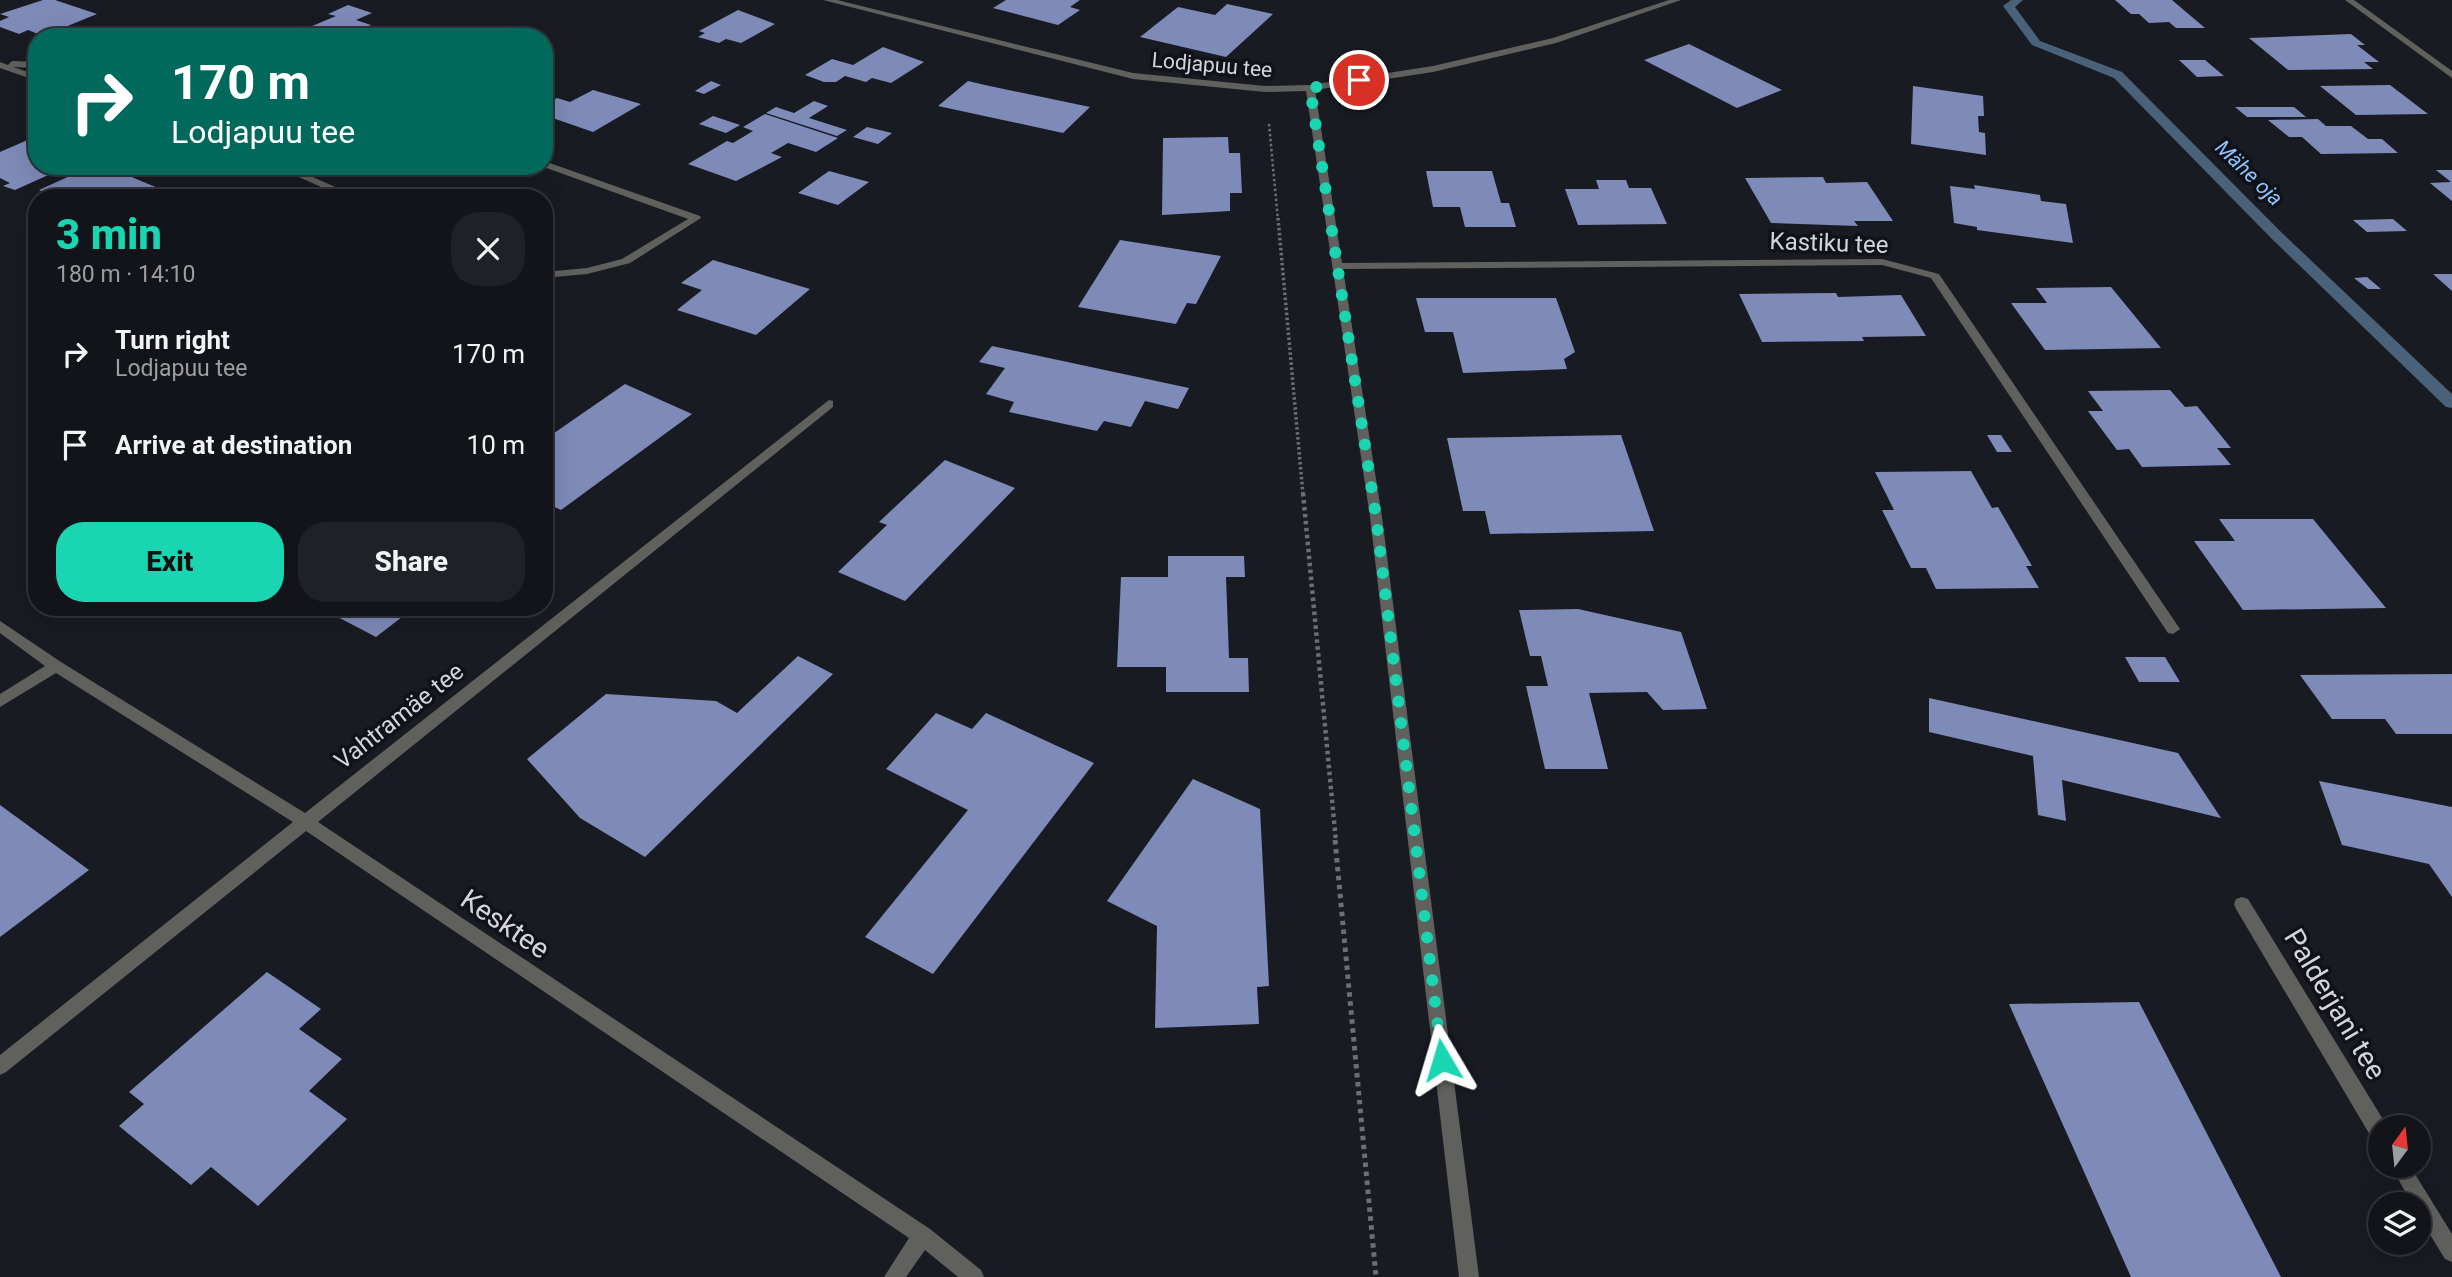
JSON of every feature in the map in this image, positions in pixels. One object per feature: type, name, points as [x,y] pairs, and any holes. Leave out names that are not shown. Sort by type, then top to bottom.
[{"type":"street","name":"Lodjapuu tee","points":[[827,0],[1133,76],[1265,89],[1310,88],[1433,69],[1556,40],[1677,0]]},
{"type":"street","points":[[2349,0],[2452,75]]},
{"type":"street","points":[[0,65],[28,65]]},
{"type":"street","points":[[0,65],[28,75]]},
{"type":"street","points":[[1310,88],[1376,517],[1469,1277]]},
{"type":"street","points":[[553,167],[696,218],[626,261],[587,271],[553,274]]},
{"type":"street","points":[[300,175],[334,189]]},
{"type":"street","name":"Kastiku tee","points":[[1337,266],[1882,262],[1934,276],[2173,629]]},
{"type":"street","name":"Vahtramäe tee","points":[[0,1066],[829,404]]},
{"type":"street","name":"Kesktee","points":[[0,626],[56,666],[304,821],[923,1236],[974,1277]]},
{"type":"street","points":[[0,701],[56,666]]},
{"type":"street","name":"Palderjani tee","points":[[2242,904],[2369,1115]]},
{"type":"street","points":[[2407,1178],[2452,1252]]},
{"type":"street","points":[[894,1277],[923,1236]]},
{"type":"path","points":[[1265,89],[1376,1277]]},
{"type":"building","points":[[43,0],[55,0],[97,14],[63,28],[28,28],[19,34],[0,27],[0,21],[9,17],[0,14]]},
{"type":"building","points":[[1006,0],[1080,0],[1070,7],[1080,10],[1058,25],[993,8]]},
{"type":"building","points":[[2115,0],[2172,0],[2205,28],[2176,28],[2169,22],[2149,23],[2139,14],[2131,14]]},
{"type":"building","points":[[1227,4],[1273,14],[1226,57],[1140,37],[1178,7],[1215,15]]},
{"type":"building","points":[[348,5],[372,13],[356,20],[371,25],[364,28],[308,28],[336,16],[328,14]]},
{"type":"building","points":[[738,10],[775,24],[741,43],[726,39],[719,43],[698,37],[705,33],[699,31]]},
{"type":"building","points":[[2351,34],[2365,45],[2357,45],[2379,62],[2364,62],[2373,69],[2288,70],[2249,38]]},
{"type":"building","points":[[1689,44],[1782,90],[1737,108],[1644,60]]},
{"type":"building","points":[[883,47],[924,62],[891,83],[872,78],[866,82],[845,76],[836,82],[824,82],[805,75],[832,59],[853,65]]},
{"type":"building","points":[[2179,60],[2205,60],[2224,76],[2197,77]]},
{"type":"building","points":[[711,81],[721,85],[704,94],[695,91]]},
{"type":"building","points":[[968,81],[1090,107],[1063,133],[938,106]]},
{"type":"building","points":[[2390,85],[2428,114],[2356,115],[2320,86]]},
{"type":"building","points":[[1913,86],[1983,96],[1984,116],[1978,116],[1979,132],[1985,133],[1986,155],[1911,144]]},
{"type":"building","points":[[593,90],[641,104],[593,132],[553,118],[553,100],[557,98],[570,102]]},
{"type":"building","points":[[814,101],[828,106],[809,118],[847,130],[837,136],[766,113],[776,107],[794,113]]},
{"type":"building","points":[[2235,107],[2294,107],[2306,117],[2247,117]]},
{"type":"building","points":[[765,114],[838,138],[816,152],[788,143],[771,153],[782,157],[736,181],[688,164],[727,141],[733,143],[753,131],[743,127]]},
{"type":"building","points":[[713,116],[740,125],[726,133],[699,124]]},
{"type":"building","points":[[2318,119],[2326,126],[2351,126],[2368,139],[2382,139],[2398,153],[2321,154],[2302,137],[2289,137],[2268,120]]},
{"type":"building","points":[[867,127],[892,133],[878,144],[853,137]]},
{"type":"building","points":[[1228,137],[1229,153],[1240,153],[1242,193],[1230,193],[1230,211],[1162,215],[1163,138]]},
{"type":"building","points":[[28,140],[28,175],[48,175],[15,190],[3,186],[10,183],[0,178],[0,152]]},
{"type":"building","points":[[2436,170],[2452,170],[2452,201],[2430,183],[2451,182]]},
{"type":"building","points":[[829,171],[869,182],[838,205],[798,193]]},
{"type":"building","points":[[1426,171],[1492,171],[1501,203],[1509,203],[1516,227],[1465,227],[1460,207],[1433,207]]},
{"type":"building","points":[[72,175],[127,175],[158,188],[156,189],[41,189]]},
{"type":"building","points":[[1823,177],[1826,183],[1867,182],[1893,221],[1854,221],[1858,226],[1771,223],[1745,178]]},
{"type":"building","points":[[1596,180],[1626,180],[1629,188],[1651,188],[1667,224],[1578,225],[1565,189],[1599,189]]},
{"type":"building","points":[[1974,185],[2040,195],[2041,201],[2066,204],[2073,243],[1977,230],[1977,227],[1954,223],[1950,186],[1975,189]]},
{"type":"building","points":[[2393,219],[2407,231],[2367,232],[2353,220]]},
{"type":"building","points":[[1120,240],[1221,256],[1196,304],[1187,303],[1176,324],[1078,307]]},
{"type":"building","points":[[713,260],[810,289],[756,335],[677,310],[702,290],[681,283]]},
{"type":"building","points":[[2433,274],[2452,274],[2452,291]]},
{"type":"building","points":[[2367,277],[2381,289],[2368,289],[2354,278]]},
{"type":"building","points":[[2111,287],[2161,348],[2045,350],[2011,303],[2047,303],[2036,288]]},
{"type":"building","points":[[1836,293],[1838,297],[1901,295],[1926,336],[1862,337],[1864,341],[1762,342],[1739,294]]},
{"type":"building","points":[[1416,298],[1556,298],[1575,352],[1564,359],[1567,369],[1463,373],[1453,332],[1425,332]]},
{"type":"building","points":[[992,346],[1189,388],[1178,409],[1145,401],[1131,427],[1104,421],[1097,431],[1009,412],[1014,402],[986,394],[1005,368],[979,362]]},
{"type":"building","points":[[625,384],[692,414],[561,510],[553,506],[553,434]]},
{"type":"building","points":[[2170,390],[2185,407],[2197,406],[2231,448],[2217,448],[2231,465],[2142,467],[2129,449],[2117,450],[2088,411],[2103,411],[2088,391]]},
{"type":"building","points":[[1621,435],[1654,531],[1490,534],[1485,511],[1463,511],[1447,438]]},
{"type":"building","points":[[1987,435],[2001,435],[2012,452],[1997,452]]},
{"type":"building","points":[[945,460],[1015,488],[905,601],[838,572],[887,525],[879,522]]},
{"type":"building","points":[[1971,471],[1992,508],[1998,507],[2032,566],[2026,566],[2039,588],[1936,589],[1926,568],[1911,568],[1882,510],[1894,510],[1875,472]]},
{"type":"building","points":[[2219,519],[2313,519],[2386,608],[2243,610],[2194,541],[2235,541]]},
{"type":"building","points":[[1168,556],[1244,556],[1245,577],[1226,577],[1229,658],[1248,658],[1249,692],[1166,692],[1166,667],[1117,667],[1121,577],[1168,577]]},
{"type":"building","points":[[1578,609],[1681,632],[1707,709],[1663,710],[1647,692],[1589,693],[1608,769],[1545,769],[1526,686],[1548,686],[1541,656],[1530,656],[1519,610]]},
{"type":"building","points":[[336,616],[403,616],[376,637]]},
{"type":"building","points":[[798,656],[833,674],[645,857],[580,818],[527,759],[606,694],[716,701],[737,713]]},
{"type":"building","points":[[2125,657],[2165,657],[2180,682],[2139,682]]},
{"type":"building","points":[[2452,674],[2452,734],[2396,734],[2385,719],[2332,719],[2300,675]]},
{"type":"building","points":[[1929,698],[2178,753],[2221,818],[2062,780],[2066,821],[2038,815],[2033,756],[1929,732]]},
{"type":"building","points":[[936,713],[972,729],[986,713],[1094,763],[933,974],[865,937],[968,810],[886,769]]},
{"type":"building","points":[[1193,779],[1260,809],[1269,986],[1257,987],[1259,1024],[1155,1028],[1157,926],[1107,901]]},
{"type":"building","points":[[2319,781],[2452,807],[2452,897],[2429,864],[2342,845]]},
{"type":"building","points":[[0,805],[89,870],[0,937]]},
{"type":"building","points":[[267,972],[321,1009],[299,1029],[342,1059],[309,1091],[347,1119],[258,1206],[211,1167],[191,1185],[119,1126],[144,1104],[129,1092]]},
{"type":"building","points":[[2139,1002],[2281,1277],[2131,1277],[2009,1004]]},
{"type":"waterway","name":"Mähe oja","points":[[2018,0],[2009,6],[2036,43],[2088,61],[2118,75],[2275,234],[2452,403]]},
{"type":"route","points":[[1359,80],[1310,88],[1376,517],[1442,1060]]}]
